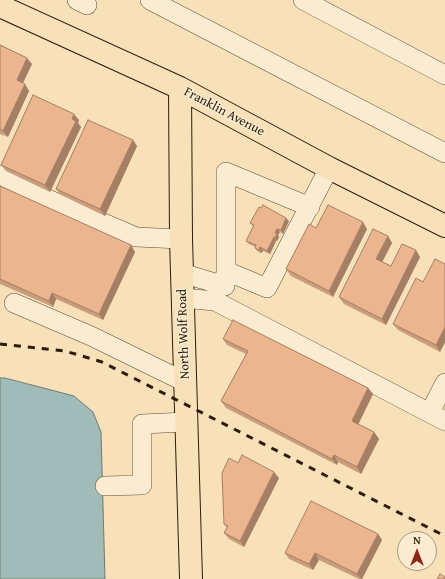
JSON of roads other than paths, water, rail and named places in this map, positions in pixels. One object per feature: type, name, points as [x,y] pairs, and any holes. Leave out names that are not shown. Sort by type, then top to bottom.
[{"type":"main road","name":"Franklin Avenue","points":[[0,6],[180,88],[329,168],[445,226]]},
{"type":"main road","name":"North Wolf Road","points":[[180,88],[182,298],[191,579]]},
{"type":"lane","points":[[150,0],[445,153]]},
{"type":"lane","points":[[303,0],[445,75]]},
{"type":"lane","points":[[226,271],[268,288],[329,168]]},
{"type":"lane","points":[[182,273],[226,286],[226,172],[310,207]]},
{"type":"lane","points":[[0,175],[52,201],[136,238],[181,239]]},
{"type":"lane","points":[[182,298],[215,301],[437,416],[445,383]]},
{"type":"lane","points":[[14,303],[91,336],[185,382]]},
{"type":"lane","points":[[105,486],[142,486],[142,424],[186,422]]},
{"type":"water","points":[[0,378],[74,396],[93,412],[101,432],[105,579],[0,579]]},
{"type":"railway","points":[[0,344],[65,351],[102,362],[445,536]]}]
